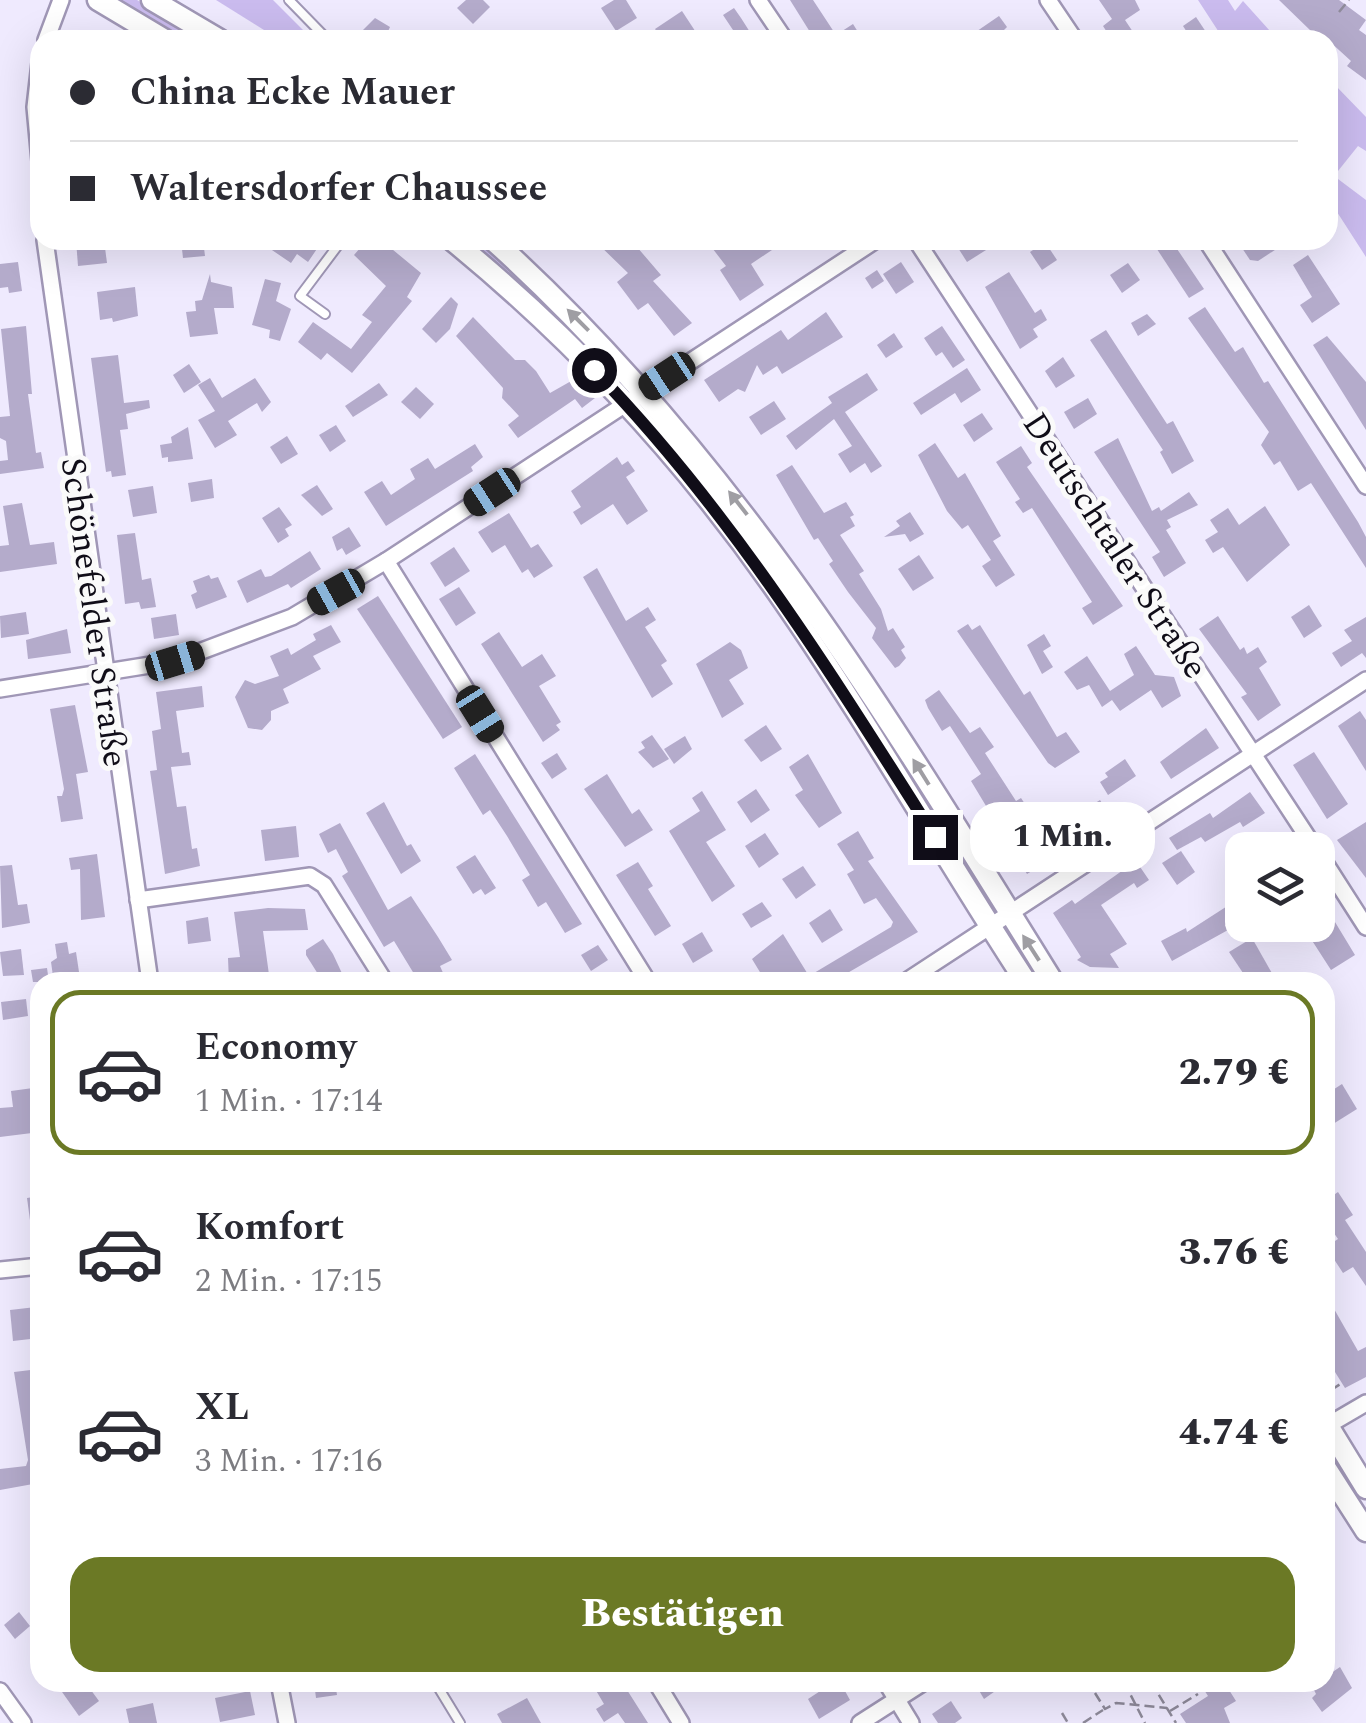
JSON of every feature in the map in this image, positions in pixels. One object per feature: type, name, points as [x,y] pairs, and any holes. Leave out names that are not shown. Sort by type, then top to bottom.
[{"type":"main road","points":[[98,0],[148,30]]},
{"type":"main road","points":[[152,0],[199,30]]},
{"type":"main road","points":[[464,250],[550,324],[626,403],[780,596],[1020,972]]},
{"type":"main road","points":[[504,250],[564,305],[644,391],[743,509],[802,589],[1046,972]]},
{"type":"main road","points":[[1335,1438],[1366,1488]]},
{"type":"main road","points":[[1335,1483],[1366,1531]]},
{"type":"street","points":[[50,30],[61,0]]},
{"type":"street","points":[[758,0],[778,30]]},
{"type":"street","points":[[1048,0],[1068,30]]},
{"type":"street","name":"Schönefelder Straße","points":[[46,250],[103,674],[149,972]]},
{"type":"street","points":[[0,689],[175,661],[253,635],[386,561],[861,250]]},
{"type":"street","name":"Deutschtaler Straße","points":[[923,250],[1305,832]]},
{"type":"street","points":[[1213,250],[1366,486]]},
{"type":"street","points":[[386,561],[642,972]]},
{"type":"street","points":[[920,972],[1366,680]]},
{"type":"street","points":[[138,900],[310,876],[324,885],[379,972]]},
{"type":"street","name":"Deutschtaler Straße","points":[[1335,879],[1366,926]]},
{"type":"street","points":[[0,1270],[30,1267]]},
{"type":"street","points":[[1335,1419],[1366,1403]]},
{"type":"street","points":[[0,1691],[23,1723]]},
{"type":"street","points":[[281,1692],[287,1723]]},
{"type":"street","points":[[662,1692],[681,1723]]},
{"type":"street","points":[[892,1692],[911,1723]]},
{"type":"street","points":[[860,1723],[908,1692]]},
{"type":"lane","points":[[288,0],[318,30]]},
{"type":"lane","points":[[325,314],[300,296],[334,250]]},
{"type":"lane","points":[[441,1692],[460,1723]]},
{"type":"path","points":[[1339,12],[1349,0]]},
{"type":"path","points":[[1335,1388],[1342,1384]]},
{"type":"path","points":[[1129,1692],[1146,1723]]},
{"type":"path","points":[[1157,1692],[1176,1723]]},
{"type":"path","points":[[1095,1693],[1105,1709]]},
{"type":"path","points":[[1083,1723],[1116,1703],[1168,1710],[1198,1694]]},
{"type":"path","points":[[1062,1713],[1068,1723]]},
{"type":"shaded area","points":[[117,0],[137,0],[187,30],[166,30]]},
{"type":"shaded area","points":[[216,0],[273,0],[303,30],[264,30]]},
{"type":"shaded area","points":[[1198,0],[1228,0],[1235,11],[1243,1],[1269,30],[1218,30]]},
{"type":"shaded area","points":[[1338,88],[1366,117],[1366,151],[1358,146],[1338,171]]},
{"type":"shaded area","points":[[1338,179],[1366,200],[1366,257],[1338,214]]},
{"type":"shaded area","points":[[475,250],[491,250],[620,374],[614,378]]},
{"type":"shaded area","points":[[655,413],[790,586],[992,899],[985,903]]},
{"type":"building","points":[[466,0],[483,0],[490,7],[473,24],[457,8]]},
{"type":"building","points":[[614,0],[626,0],[637,18],[615,30],[601,8]]},
{"type":"building","points":[[790,0],[813,0],[833,30],[809,30]]},
{"type":"building","points":[[1099,0],[1135,0],[1140,10],[1125,20],[1132,30],[1106,30],[1103,26],[1112,19]]},
{"type":"building","points":[[1279,0],[1339,0],[1366,20],[1359,30],[1366,35],[1366,80],[1347,66],[1351,61],[1338,49],[1338,30],[1310,30]]},
{"type":"building","points":[[734,8],[748,30],[733,30],[723,15]]},
{"type":"building","points":[[682,11],[694,30],[656,30]]},
{"type":"building","points":[[999,16],[1007,27],[1004,30],[979,30]]},
{"type":"building","points":[[1196,17],[1205,30],[1186,30],[1183,26]]},
{"type":"building","points":[[375,18],[390,27],[389,30],[363,30]]},
{"type":"building","points":[[77,250],[105,250],[107,263],[78,266]]},
{"type":"building","points":[[182,250],[204,250],[205,256],[183,258]]},
{"type":"building","points":[[272,250],[316,250],[308,262],[297,254],[291,263]]},
{"type":"building","points":[[358,250],[393,250],[421,273],[407,297],[412,301],[352,373],[327,353],[321,360],[298,342],[313,322],[351,349],[372,322],[362,315],[386,286],[354,255]]},
{"type":"building","points":[[604,250],[640,250],[661,275],[653,281],[692,323],[674,336],[648,303],[638,310],[617,282],[628,273]]},
{"type":"building","points":[[714,250],[772,250],[751,264],[764,285],[740,301],[720,270],[726,266]]},
{"type":"building","points":[[959,250],[986,250],[967,262]]},
{"type":"building","points":[[1050,250],[1057,260],[1042,270],[1030,252]]},
{"type":"building","points":[[1158,250],[1178,250],[1204,289],[1189,298]]},
{"type":"building","points":[[1243,250],[1275,250],[1258,261],[1250,260]]},
{"type":"building","points":[[1308,255],[1340,304],[1312,323],[1300,305],[1312,297],[1293,265]]},
{"type":"building","points":[[18,262],[22,291],[9,293],[8,287],[0,288],[0,264]]},
{"type":"building","points":[[901,262],[914,282],[896,294],[883,274]]},
{"type":"building","points":[[1128,263],[1140,280],[1122,293],[1110,275]]},
{"type":"building","points":[[877,270],[884,281],[872,289],[865,278]]},
{"type":"building","points":[[1009,272],[1035,313],[1041,309],[1047,320],[1033,329],[1038,337],[1020,349],[985,287]]},
{"type":"building","points":[[210,274],[211,282],[232,287],[234,308],[214,308],[218,334],[190,337],[186,312],[196,311],[195,301],[202,300]]},
{"type":"building","points":[[265,279],[281,283],[276,301],[291,309],[280,341],[269,338],[270,330],[252,325]]},
{"type":"building","points":[[135,287],[138,316],[113,322],[112,318],[100,320],[97,292]]},
{"type":"building","points":[[451,297],[458,304],[450,329],[436,343],[422,329]]},
{"type":"building","points":[[1205,307],[1235,352],[1243,347],[1264,383],[1268,381],[1358,522],[1366,537],[1366,568],[1311,483],[1298,491],[1280,461],[1274,465],[1261,445],[1269,432],[1188,318]]},
{"type":"building","points":[[826,312],[843,337],[782,374],[777,366],[763,375],[757,365],[745,392],[738,389],[719,402],[704,380],[781,330],[788,340]]},
{"type":"building","points":[[1147,314],[1156,324],[1138,336],[1131,323]]},
{"type":"building","points":[[473,317],[515,360],[525,360],[550,393],[580,376],[595,398],[582,408],[575,399],[518,438],[508,425],[519,416],[502,398],[503,388],[456,336]]},
{"type":"building","points":[[26,326],[32,394],[28,394],[36,453],[41,452],[44,468],[0,474],[0,461],[8,460],[6,441],[0,438],[0,417],[10,416],[1,329]]},
{"type":"building","points":[[942,326],[965,360],[953,368],[942,352],[936,356],[924,338]]},
{"type":"building","points":[[1106,330],[1167,424],[1173,421],[1194,461],[1172,474],[1160,452],[1163,450],[1090,340]]},
{"type":"building","points":[[894,333],[903,347],[886,358],[877,345]]},
{"type":"building","points":[[1327,336],[1366,382],[1366,430],[1313,345]]},
{"type":"building","points":[[118,355],[124,403],[149,400],[150,408],[126,414],[128,429],[120,430],[126,475],[112,477],[111,471],[106,472],[91,358]]},
{"type":"building","points":[[1063,357],[1075,376],[1056,388],[1045,371]]},
{"type":"building","points":[[189,364],[201,382],[184,393],[173,375]]},
{"type":"building","points":[[967,368],[981,390],[961,403],[955,393],[921,415],[913,403]]},
{"type":"building","points":[[867,373],[878,390],[845,412],[882,466],[871,473],[865,463],[850,473],[838,454],[852,446],[834,419],[796,450],[786,436],[832,403],[828,397]]},
{"type":"building","points":[[210,378],[222,398],[255,378],[271,402],[262,412],[257,403],[228,421],[237,435],[215,448],[198,420],[215,411],[198,385]]},
{"type":"building","points":[[379,383],[388,395],[353,417],[345,406]]},
{"type":"building","points":[[416,387],[434,404],[420,419],[401,402]]},
{"type":"building","points":[[1088,398],[1097,414],[1074,429],[1064,412]]},
{"type":"building","points":[[774,401],[786,419],[761,435],[749,417]]},
{"type":"building","points":[[982,413],[993,429],[974,442],[963,425]]},
{"type":"building","points":[[336,425],[346,441],[330,452],[319,435]]},
{"type":"building","points":[[188,427],[193,459],[168,462],[168,457],[162,458],[160,445],[172,443],[171,437]]},
{"type":"building","points":[[287,436],[298,454],[281,464],[270,447]]},
{"type":"building","points":[[1118,438],[1152,511],[1159,507],[1161,511],[1189,492],[1198,505],[1167,520],[1171,527],[1166,530],[1186,563],[1164,577],[1152,557],[1160,552],[1094,452]]},
{"type":"building","points":[[935,443],[958,478],[965,473],[1001,536],[993,541],[1015,575],[996,587],[982,566],[991,560],[968,525],[962,529],[947,511],[918,455]]},
{"type":"building","points":[[475,444],[483,457],[471,467],[473,471],[386,526],[364,492],[382,481],[391,495],[415,479],[410,469],[428,458],[435,469]]},
{"type":"building","points":[[1021,446],[1032,463],[1027,467],[1123,606],[1093,625],[1082,608],[1092,602],[1032,508],[1023,513],[1015,502],[1020,499],[996,462]]},
{"type":"building","points":[[617,457],[622,465],[628,461],[635,471],[626,477],[648,511],[627,525],[613,504],[581,525],[573,512],[581,507],[571,491]]},
{"type":"building","points":[[792,465],[824,513],[846,502],[854,515],[850,517],[855,526],[840,535],[864,571],[859,574],[881,609],[888,631],[893,628],[905,647],[901,650],[906,658],[899,666],[895,668],[872,638],[876,628],[829,564],[833,561],[818,538],[814,540],[776,475]]},
{"type":"building","points":[[212,479],[214,498],[191,502],[188,483]]},
{"type":"building","points":[[317,485],[333,509],[322,516],[301,495]]},
{"type":"building","points":[[153,486],[157,513],[133,517],[128,490]]},
{"type":"building","points":[[22,503],[30,545],[54,542],[57,564],[0,572],[0,546],[9,545],[3,506]]},
{"type":"building","points":[[1265,506],[1290,545],[1247,582],[1223,547],[1213,553],[1205,540],[1218,532],[1210,520],[1228,508],[1239,525]]},
{"type":"building","points":[[279,507],[292,525],[285,529],[289,536],[278,543],[262,518]]},
{"type":"building","points":[[910,512],[924,534],[910,542],[905,534],[884,537],[900,526],[896,521]]},
{"type":"building","points":[[509,513],[531,548],[538,544],[553,566],[534,578],[528,569],[522,573],[505,545],[492,553],[478,532]]},
{"type":"building","points":[[349,527],[361,546],[346,555],[342,548],[337,551],[332,537]]},
{"type":"building","points":[[135,533],[142,580],[151,578],[156,607],[141,609],[139,602],[125,604],[117,535]]},
{"type":"building","points":[[454,547],[470,571],[445,587],[430,563]]},
{"type":"building","points":[[310,551],[321,569],[291,588],[288,584],[247,603],[237,581],[261,569],[265,577],[271,576]]},
{"type":"building","points":[[919,555],[934,578],[913,591],[898,569]]},
{"type":"building","points":[[597,568],[626,621],[648,607],[656,620],[645,627],[667,661],[661,665],[673,684],[652,698],[583,577]]},
{"type":"building","points":[[209,575],[211,579],[218,577],[227,597],[196,609],[191,595],[197,592],[193,581]]},
{"type":"building","points":[[459,587],[476,613],[456,626],[439,599]]},
{"type":"building","points":[[378,596],[462,727],[443,739],[357,609]]},
{"type":"building","points":[[1309,605],[1322,626],[1304,638],[1291,617]]},
{"type":"building","points":[[26,612],[29,634],[1,638],[0,616]]},
{"type":"building","points":[[176,614],[179,635],[154,639],[151,618]]},
{"type":"building","points":[[1218,616],[1240,650],[1244,647],[1247,654],[1258,647],[1267,662],[1259,668],[1281,705],[1258,721],[1241,697],[1247,694],[1199,629]]},
{"type":"building","points":[[1366,617],[1366,658],[1362,653],[1341,667],[1332,653],[1352,641],[1344,630]]},
{"type":"building","points":[[968,624],[972,630],[980,625],[1024,695],[1030,691],[1057,737],[1066,732],[1080,752],[1055,768],[1048,763],[957,631]]},
{"type":"building","points":[[331,625],[341,642],[313,656],[321,669],[283,689],[289,703],[271,711],[271,720],[262,730],[248,728],[235,697],[245,680],[255,684],[279,676],[270,656],[288,648],[291,655],[316,640],[313,634]]},
{"type":"building","points":[[67,629],[71,653],[28,659],[26,640]]},
{"type":"building","points":[[499,632],[522,667],[542,654],[556,676],[539,686],[561,722],[556,725],[560,730],[543,742],[481,644]]},
{"type":"building","points":[[1044,634],[1051,646],[1043,651],[1053,667],[1042,674],[1027,645]]},
{"type":"building","points":[[730,642],[741,650],[748,668],[729,680],[744,704],[722,718],[696,664]]},
{"type":"building","points":[[1136,646],[1155,675],[1174,677],[1181,696],[1162,708],[1151,690],[1120,711],[1112,700],[1102,707],[1089,685],[1077,690],[1064,672],[1087,656],[1110,691],[1134,675],[1124,654]]},
{"type":"building","points":[[202,686],[204,707],[176,711],[182,753],[189,752],[191,765],[171,767],[177,807],[186,806],[192,849],[197,848],[200,866],[165,874],[150,771],[157,770],[152,731],[161,729],[156,692]]},
{"type":"building","points":[[939,690],[970,733],[980,727],[994,747],[985,753],[1016,801],[1021,798],[1027,807],[1034,803],[1043,816],[1034,822],[1038,828],[1030,833],[1048,861],[1027,874],[971,781],[981,774],[950,726],[942,731],[928,708],[925,700]]},
{"type":"building","points":[[75,705],[88,772],[76,774],[83,819],[61,822],[57,796],[62,796],[64,789],[50,709]]},
{"type":"building","points":[[1360,711],[1366,720],[1366,771],[1338,726]]},
{"type":"building","points":[[766,725],[782,749],[761,762],[744,740]]},
{"type":"building","points":[[1206,728],[1219,748],[1171,779],[1160,762]]},
{"type":"building","points":[[652,735],[669,759],[653,768],[638,752],[645,748],[641,742]]},
{"type":"building","points":[[685,736],[692,749],[674,764],[664,749]]},
{"type":"building","points":[[1314,752],[1348,804],[1327,819],[1293,765]]},
{"type":"building","points":[[557,753],[567,769],[552,779],[541,763]]},
{"type":"building","points":[[475,754],[582,924],[565,933],[546,902],[538,907],[522,880],[530,875],[507,836],[490,810],[483,815],[454,768]]},
{"type":"building","points":[[808,754],[842,813],[819,828],[795,795],[803,790],[789,767]]},
{"type":"building","points":[[1125,759],[1136,776],[1108,795],[1100,782],[1108,777],[1105,773]]},
{"type":"building","points":[[607,774],[632,814],[639,809],[653,830],[625,847],[584,789]]},
{"type":"building","points":[[756,789],[770,810],[751,823],[737,802]]},
{"type":"building","points":[[702,791],[726,830],[706,842],[735,886],[712,902],[669,831],[700,811],[692,798]]},
{"type":"building","points":[[1250,792],[1265,813],[1243,827],[1240,822],[1205,842],[1201,837],[1177,850],[1169,838],[1210,813],[1213,818]]},
{"type":"building","points":[[1100,800],[1112,819],[1093,831],[1081,812]]},
{"type":"building","points":[[384,802],[407,846],[411,844],[421,861],[401,874],[366,813]]},
{"type":"building","points":[[1366,822],[1366,878],[1337,840]]},
{"type":"building","points":[[340,823],[388,910],[411,896],[452,960],[440,966],[443,972],[413,972],[394,941],[384,947],[342,876],[348,872],[336,849],[328,853],[319,834]]},
{"type":"building","points":[[296,826],[299,857],[265,861],[261,830]]},
{"type":"building","points":[[858,831],[874,858],[868,861],[918,932],[849,972],[816,972],[891,927],[893,922],[876,898],[864,904],[847,874],[854,870],[837,844]]},
{"type":"building","points":[[765,833],[779,854],[759,868],[745,846]]},
{"type":"building","points":[[1181,851],[1195,872],[1177,885],[1162,863]]},
{"type":"building","points":[[97,854],[105,917],[81,920],[80,869],[71,870],[69,858]]},
{"type":"building","points":[[475,855],[496,888],[485,895],[481,889],[473,894],[456,867]]},
{"type":"building","points":[[1136,861],[1149,880],[1137,888],[1134,883],[1101,905],[1127,944],[1110,954],[1119,968],[1090,967],[1077,960],[1081,957],[1053,913],[1072,900],[1075,904]]},
{"type":"building","points":[[638,862],[653,886],[648,889],[671,926],[655,936],[616,875]]},
{"type":"building","points":[[12,865],[18,905],[27,904],[30,923],[2,928],[0,866]]},
{"type":"building","points":[[803,866],[816,885],[796,899],[782,879]]},
{"type":"building","points":[[762,902],[772,916],[751,928],[742,914]]},
{"type":"building","points":[[1225,908],[1225,932],[1172,961],[1161,941],[1186,928],[1187,932]]},
{"type":"building","points":[[305,909],[308,930],[263,931],[269,972],[229,972],[228,958],[240,957],[234,912]]},
{"type":"building","points":[[830,909],[843,930],[822,943],[809,923]]},
{"type":"building","points":[[208,917],[211,941],[188,944],[186,921]]},
{"type":"building","points":[[1335,922],[1355,955],[1331,970],[1313,942],[1335,942]]},
{"type":"building","points":[[702,932],[713,951],[693,963],[682,944]]},
{"type":"building","points":[[783,934],[807,972],[760,972],[752,959]]},
{"type":"building","points":[[323,939],[341,972],[317,972],[306,950]]},
{"type":"building","points":[[67,942],[69,954],[76,952],[79,972],[52,972],[51,962],[57,958],[55,944]]},
{"type":"building","points":[[1245,942],[1254,942],[1271,972],[1242,972],[1229,952]]},
{"type":"building","points":[[598,945],[608,960],[591,971],[581,955]]},
{"type":"building","points":[[21,949],[24,975],[3,976],[0,952]]},
{"type":"building","points":[[26,999],[28,1016],[3,1020],[1,1002]]},
{"type":"building","points":[[1342,1084],[1357,1109],[1335,1123],[1335,1089]]},
{"type":"building","points":[[30,1088],[30,1133],[0,1137],[0,1108],[13,1107],[11,1091]]},
{"type":"building","points":[[1338,1192],[1353,1215],[1345,1220],[1366,1252],[1366,1286],[1353,1267],[1343,1273],[1335,1261]]},
{"type":"building","points":[[30,1308],[30,1339],[13,1341],[10,1310]]},
{"type":"building","points":[[1335,1311],[1358,1351],[1366,1347],[1366,1377],[1345,1388],[1335,1372]]},
{"type":"building","points":[[30,1370],[30,1485],[0,1490],[0,1469],[26,1466],[28,1460],[14,1372]]},
{"type":"building","points":[[19,1612],[30,1626],[15,1639],[4,1625]]},
{"type":"building","points":[[1340,1667],[1352,1688],[1322,1712],[1312,1698],[1315,1692],[1335,1692],[1335,1670]]},
{"type":"building","points":[[62,1692],[92,1692],[99,1701],[79,1716]]},
{"type":"building","points":[[250,1692],[255,1715],[220,1722],[215,1698]]},
{"type":"building","points":[[315,1692],[337,1692],[337,1695],[316,1698]]},
{"type":"building","points":[[597,1692],[628,1692],[648,1723],[625,1723],[618,1713],[604,1722],[596,1709],[604,1704]]},
{"type":"building","points":[[819,1692],[846,1692],[850,1700],[819,1719],[808,1699]]},
{"type":"building","points":[[1205,1692],[1230,1692],[1236,1701],[1224,1708],[1230,1723],[1186,1723],[1180,1714],[1208,1696]]},
{"type":"building","points":[[527,1698],[541,1723],[502,1723],[497,1714]]},
{"type":"building","points":[[951,1701],[962,1718],[955,1723],[938,1723],[932,1714]]},
{"type":"building","points":[[153,1703],[157,1723],[129,1723],[126,1709]]},
{"type":"route","points":[[594,370],[692,481],[756,562],[935,837]]}]
